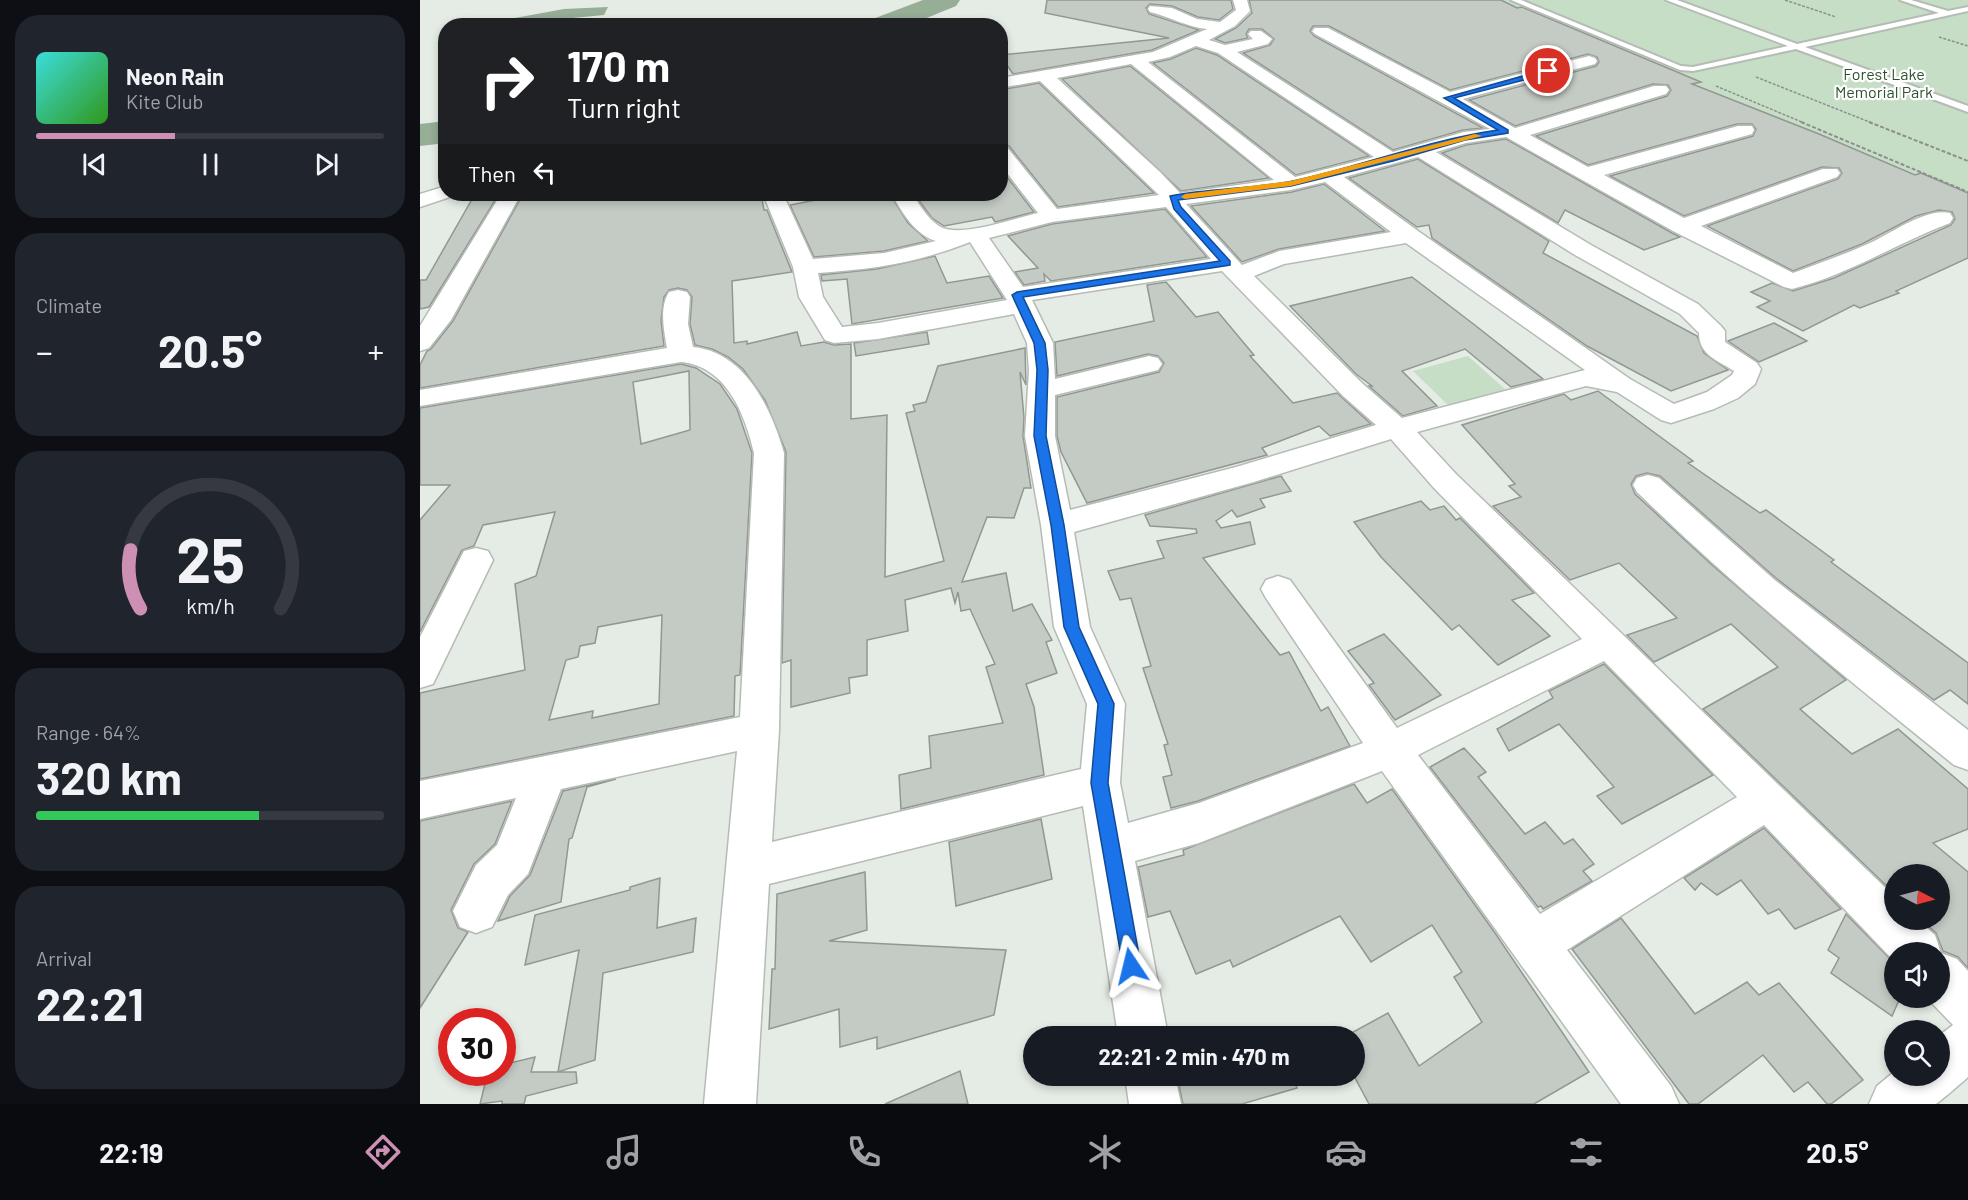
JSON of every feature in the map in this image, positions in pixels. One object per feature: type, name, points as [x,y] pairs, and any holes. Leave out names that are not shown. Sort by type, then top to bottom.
[{"type":"street","points":[[1008,82],[1134,58],[1158,56],[1195,41],[1242,15],[1240,0]]},
{"type":"street","points":[[1155,9],[1172,12],[1194,23],[1222,27]]},
{"type":"street","points":[[1320,31],[1448,98],[1681,226],[1792,282],[1874,250],[1908,231],[1942,218]]},
{"type":"street","points":[[1224,50],[1263,41],[1264,39],[1256,34]]},
{"type":"street","points":[[1195,41],[1224,50],[1390,159]]},
{"type":"street","points":[[1142,42],[1158,56]]},
{"type":"street","points":[[1134,58],[1291,184]]},
{"type":"street","points":[[1448,98],[1589,61]]},
{"type":"street","points":[[1044,75],[1122,146],[1173,198],[1177,207],[1233,268],[1353,390],[1397,428],[1445,481],[1515,548],[1908,942]]},
{"type":"street","points":[[805,267],[877,262],[1052,216],[1291,184],[1464,138],[1520,137],[1521,132],[1660,90]]},
{"type":"street","points":[[1585,174],[1745,130]]},
{"type":"street","points":[[1329,175],[1410,236],[1626,386],[1671,414],[1738,387],[1747,376],[1748,369],[1712,345],[1712,331],[1689,309],[1573,244],[1420,151]]},
{"type":"street","points":[[1008,161],[1052,216]]},
{"type":"street","points":[[1681,226],[1830,172]]},
{"type":"street","points":[[420,201],[438,195]]},
{"type":"street","points":[[420,343],[438,320],[507,201]]},
{"type":"street","points":[[776,201],[805,267],[811,297],[834,335],[878,331],[1019,300],[1233,268],[1410,236]]},
{"type":"street","points":[[907,201],[920,221],[930,230],[939,235],[969,237],[1019,300],[1040,343],[1042,370],[1040,436],[1057,525],[1072,627],[1106,704],[1100,783],[1141,1026]]},
{"type":"street","points":[[678,297],[675,324],[681,354]]},
{"type":"street","points":[[420,398],[681,354],[704,356],[737,382],[747,394],[763,430],[769,453],[759,730],[730,1104]]},
{"type":"street","points":[[1040,391],[1149,364]]},
{"type":"street","points":[[1057,525],[1243,475],[1397,428],[1586,378],[1626,386]]},
{"type":"street","points":[[1648,485],[1716,548],[1835,649],[1968,753]]},
{"type":"street","points":[[420,673],[476,560]]},
{"type":"street","points":[[1278,589],[1390,750],[1653,1104]]},
{"type":"street","points":[[1110,848],[1199,823],[1390,750],[1608,643]]},
{"type":"street","points":[[420,800],[759,730]]},
{"type":"street","points":[[476,911],[492,879],[513,859],[546,774]]},
{"type":"street","points":[[747,869],[1100,783]]},
{"type":"street","points":[[1535,943],[1768,800]]},
{"type":"street","points":[[1950,987],[1968,1007]]},
{"type":"street","points":[[1950,1059],[1968,1044]]},
{"type":"street","points":[[1152,1086],[1155,1104]]},
{"type":"lane","points":[[1515,0],[1680,68],[1703,68],[1725,64],[1968,9]]},
{"type":"lane","points":[[1670,0],[1968,109]]},
{"type":"lane","points":[[1905,0],[1947,13]]},
{"type":"path","points":[[1785,0],[1872,29]]},
{"type":"path","points":[[1939,37],[1968,46]]},
{"type":"path","points":[[1725,64],[1968,161]]},
{"type":"path","points":[[1680,68],[1689,75],[1968,192]]},
{"type":"green space","name":"Forest Lake Memorial Park","points":[[1485,0],[1968,0],[1968,210]]},
{"type":"green space","points":[[1468,356],[1506,390],[1450,407],[1413,371]]},
{"type":"shaded area","points":[[608,7],[604,15],[572,18],[515,18],[564,9]]},
{"type":"building","points":[[1047,0],[1231,0],[1233,9],[1219,20],[1198,17],[1172,6],[1150,4],[1146,8],[1149,14],[1199,30],[1152,50],[1013,74],[1008,67],[1008,54],[1169,38],[1045,13]]},
{"type":"building","points":[[1249,0],[1501,0],[1517,8],[1522,7],[1701,82],[1692,84],[1915,175],[1921,173],[1968,193],[1968,258],[1896,291],[1899,293],[1860,308],[1854,305],[1803,331],[1757,307],[1770,301],[1751,292],[1772,283],[1793,291],[1834,278],[1951,225],[1955,219],[1952,212],[1939,210],[1916,216],[1862,244],[1793,271],[1707,226],[1838,179],[1842,173],[1839,168],[1822,167],[1684,216],[1610,176],[1753,136],[1756,129],[1752,124],[1737,124],[1588,165],[1536,136],[1667,96],[1671,90],[1668,85],[1653,84],[1515,126],[1469,100],[1596,66],[1599,62],[1597,57],[1588,54],[1450,90],[1329,26],[1313,26],[1310,31],[1314,36],[1483,128],[1463,130],[1393,150],[1243,53],[1270,45],[1274,39],[1262,29],[1249,29],[1246,34],[1248,38],[1225,43],[1215,39],[1236,28],[1252,13]]},
{"type":"building","points":[[1196,48],[1217,55],[1369,156],[1296,175],[1153,63],[1171,59]]},
{"type":"building","points":[[1130,66],[1269,178],[1181,191],[1062,79]]},
{"type":"building","points":[[1039,83],[1154,193],[1058,207],[1008,146],[1008,89]]},
{"type":"building","points":[[1506,139],[1680,237],[1644,250],[1565,210],[1558,223],[1442,153],[1466,145]]},
{"type":"building","points":[[1418,159],[1549,241],[1543,253],[1697,336],[1704,353],[1728,370],[1671,391],[1587,346],[1432,238],[1429,225],[1417,227],[1349,178]]},
{"type":"building","points":[[1008,178],[1034,212],[995,222],[992,217],[944,226],[932,218],[919,201],[1008,201]]},
{"type":"building","points":[[1324,184],[1385,231],[1279,249],[1242,262],[1191,206],[1292,192]]},
{"type":"building","points":[[471,201],[495,201],[429,307],[420,309],[420,280],[426,280]]},
{"type":"building","points":[[519,201],[762,201],[764,210],[767,210],[792,272],[732,281],[734,343],[747,341],[747,344],[797,332],[801,346],[824,342],[834,345],[851,344],[851,419],[887,415],[885,577],[944,561],[906,413],[915,411],[913,405],[926,402],[938,366],[1025,348],[1026,385],[1020,372],[1024,418],[1023,436],[1031,488],[1024,488],[1014,518],[987,517],[962,582],[1006,573],[1013,611],[1032,604],[1052,640],[1046,642],[1057,673],[1026,684],[1034,707],[1044,775],[901,809],[899,775],[931,768],[929,736],[1003,723],[986,667],[995,664],[970,609],[961,611],[958,592],[955,603],[951,588],[905,600],[908,631],[867,640],[867,675],[849,678],[850,693],[791,707],[791,660],[782,663],[786,452],[765,400],[743,369],[728,357],[712,349],[695,345],[690,324],[692,297],[687,290],[678,288],[669,290],[664,297],[661,320],[664,346],[420,388],[420,365],[427,351],[453,321]]},
{"type":"building","points":[[810,201],[894,201],[908,223],[928,241],[884,251],[814,257],[790,205]]},
{"type":"building","points":[[1165,209],[1207,257],[1051,281],[1044,274],[1045,281],[1024,285],[1015,272],[1038,268],[1008,236],[1052,224]]},
{"type":"building","points":[[935,256],[947,283],[989,276],[1003,298],[852,324],[847,279],[822,281],[821,275],[877,269]]},
{"type":"building","points":[[1412,277],[1543,379],[1511,387],[1465,349],[1402,371],[1437,406],[1403,416],[1356,374],[1290,306]]},
{"type":"building","points":[[1166,282],[1196,317],[1218,312],[1254,355],[1250,356],[1293,403],[1337,393],[1371,424],[1330,436],[1319,426],[1262,448],[1267,455],[1087,503],[1061,452],[1057,436],[1057,397],[1159,372],[1164,363],[1158,356],[1148,354],[1057,376],[1055,342],[1154,321],[1147,285]]},
{"type":"building","points":[[1774,323],[1807,341],[1759,362],[1728,341]]},
{"type":"building","points":[[927,332],[929,344],[856,356],[854,343]]},
{"type":"building","points":[[681,364],[696,368],[720,384],[737,409],[752,453],[740,675],[735,676],[734,716],[420,779],[420,693],[525,670],[515,584],[536,576],[555,512],[483,525],[474,546],[462,550],[420,632],[420,520],[450,485],[420,485],[420,408]],"holes":[[[689,371],[690,430],[641,444],[633,382]],[[662,615],[659,704],[592,718],[593,711],[549,720],[566,660],[578,657],[580,646],[595,643],[598,627]]]},
{"type":"building","points":[[1598,391],[1693,461],[1688,463],[1760,513],[1766,510],[1834,560],[1831,562],[1968,663],[1968,704],[1950,690],[1934,700],[1777,579],[1660,476],[1647,473],[1636,476],[1631,484],[1635,494],[1712,565],[1846,680],[1800,709],[1852,754],[1898,729],[1968,789],[1968,829],[1933,843],[1968,872],[1968,968],[1958,957],[1950,954],[1950,942],[1940,942],[1933,930],[1950,930],[1950,864],[1884,864],[1884,883],[1703,709],[1778,667],[1731,624],[1654,662],[1627,635],[1677,618],[1619,563],[1570,580],[1493,506],[1521,497],[1509,486],[1515,484],[1462,425],[1564,394],[1571,400]]},
{"type":"building","points":[[1281,476],[1291,491],[1260,499],[1265,507],[1237,517],[1232,510],[1216,521],[1221,528],[1250,522],[1255,544],[1203,558],[1280,655],[1289,652],[1321,711],[1328,707],[1350,746],[1198,801],[1171,808],[1163,777],[1172,775],[1164,745],[1168,744],[1143,668],[1151,666],[1131,598],[1120,600],[1108,571],[1164,558],[1157,541],[1197,533],[1196,529],[1150,526],[1145,515]]},
{"type":"building","points":[[1421,501],[1430,510],[1444,506],[1456,520],[1460,518],[1534,593],[1512,600],[1550,636],[1498,665],[1459,625],[1452,630],[1381,557],[1354,522]]},
{"type":"building","points":[[1384,634],[1441,695],[1395,720],[1369,685],[1374,683],[1348,651]]},
{"type":"building","points":[[1604,664],[1713,775],[1622,824],[1597,796],[1614,787],[1559,724],[1509,751],[1497,729],[1553,698],[1549,691]]},
{"type":"building","points":[[1464,748],[1486,772],[1478,777],[1525,834],[1545,822],[1564,844],[1573,839],[1594,864],[1583,871],[1592,881],[1543,909],[1541,906],[1538,907],[1430,767]]},
{"type":"building","points":[[616,779],[587,787],[572,838],[569,839],[561,902],[498,921],[510,896],[530,875],[563,791]]},
{"type":"building","points":[[1354,784],[1367,803],[1392,789],[1495,933],[1589,1072],[1534,1104],[1369,1104],[1359,1086],[1365,1086],[1364,1026],[1388,1013],[1419,1066],[1482,1022],[1454,977],[1462,972],[1432,925],[1371,962],[1340,916],[1233,967],[1230,960],[1196,974],[1170,911],[1148,917],[1138,867],[1184,855],[1183,850]]},
{"type":"building","points":[[512,801],[495,844],[474,864],[451,910],[458,928],[468,932],[420,1008],[420,821]]},
{"type":"building","points":[[1041,819],[1052,879],[956,906],[949,842]]},
{"type":"building","points":[[1764,828],[1841,909],[1795,929],[1779,909],[1768,914],[1741,880],[1717,895],[1701,883],[1695,890],[1684,878]]},
{"type":"building","points":[[865,872],[867,930],[829,941],[1006,950],[994,1015],[877,1049],[877,1037],[840,1047],[839,1009],[769,1029],[772,969],[775,969],[777,894]]},
{"type":"building","points":[[660,878],[657,928],[696,918],[693,952],[603,973],[595,1060],[558,1072],[579,950],[525,965],[535,915],[630,890],[630,887]]},
{"type":"building","points":[[1846,914],[1884,953],[1884,1008],[1896,1008],[1892,1016],[1831,973],[1839,958],[1828,950]]},
{"type":"building","points":[[1621,918],[1695,1014],[1747,982],[1759,995],[1779,983],[1863,1080],[1831,1104],[1827,1104],[1808,1082],[1794,1092],[1763,1055],[1698,1104],[1689,1104],[1572,949]]},
{"type":"building","points":[[535,1057],[531,1072],[576,1072],[577,1083],[526,1096],[524,1104],[502,1104],[502,1101],[480,1104],[484,1086],[516,1086],[516,1062]]},
{"type":"building","points":[[960,1071],[968,1104],[885,1104]]},
{"type":"building","points":[[1179,1086],[1296,1086],[1297,1088],[1242,1104],[1183,1104]]},
{"type":"waterway","points":[[901,18],[947,0]]},
{"type":"waterway","points":[[420,135],[438,133]]},
{"type":"slow traffic","points":[[1185,197],[1291,184],[1478,136]]},
{"type":"route","points":[[1131,966],[1100,783],[1106,704],[1072,627],[1057,525],[1040,436],[1042,370],[1040,343],[1017,295],[1227,263],[1177,207],[1173,198],[1291,184],[1464,138],[1505,132],[1448,98],[1548,71]]}]
